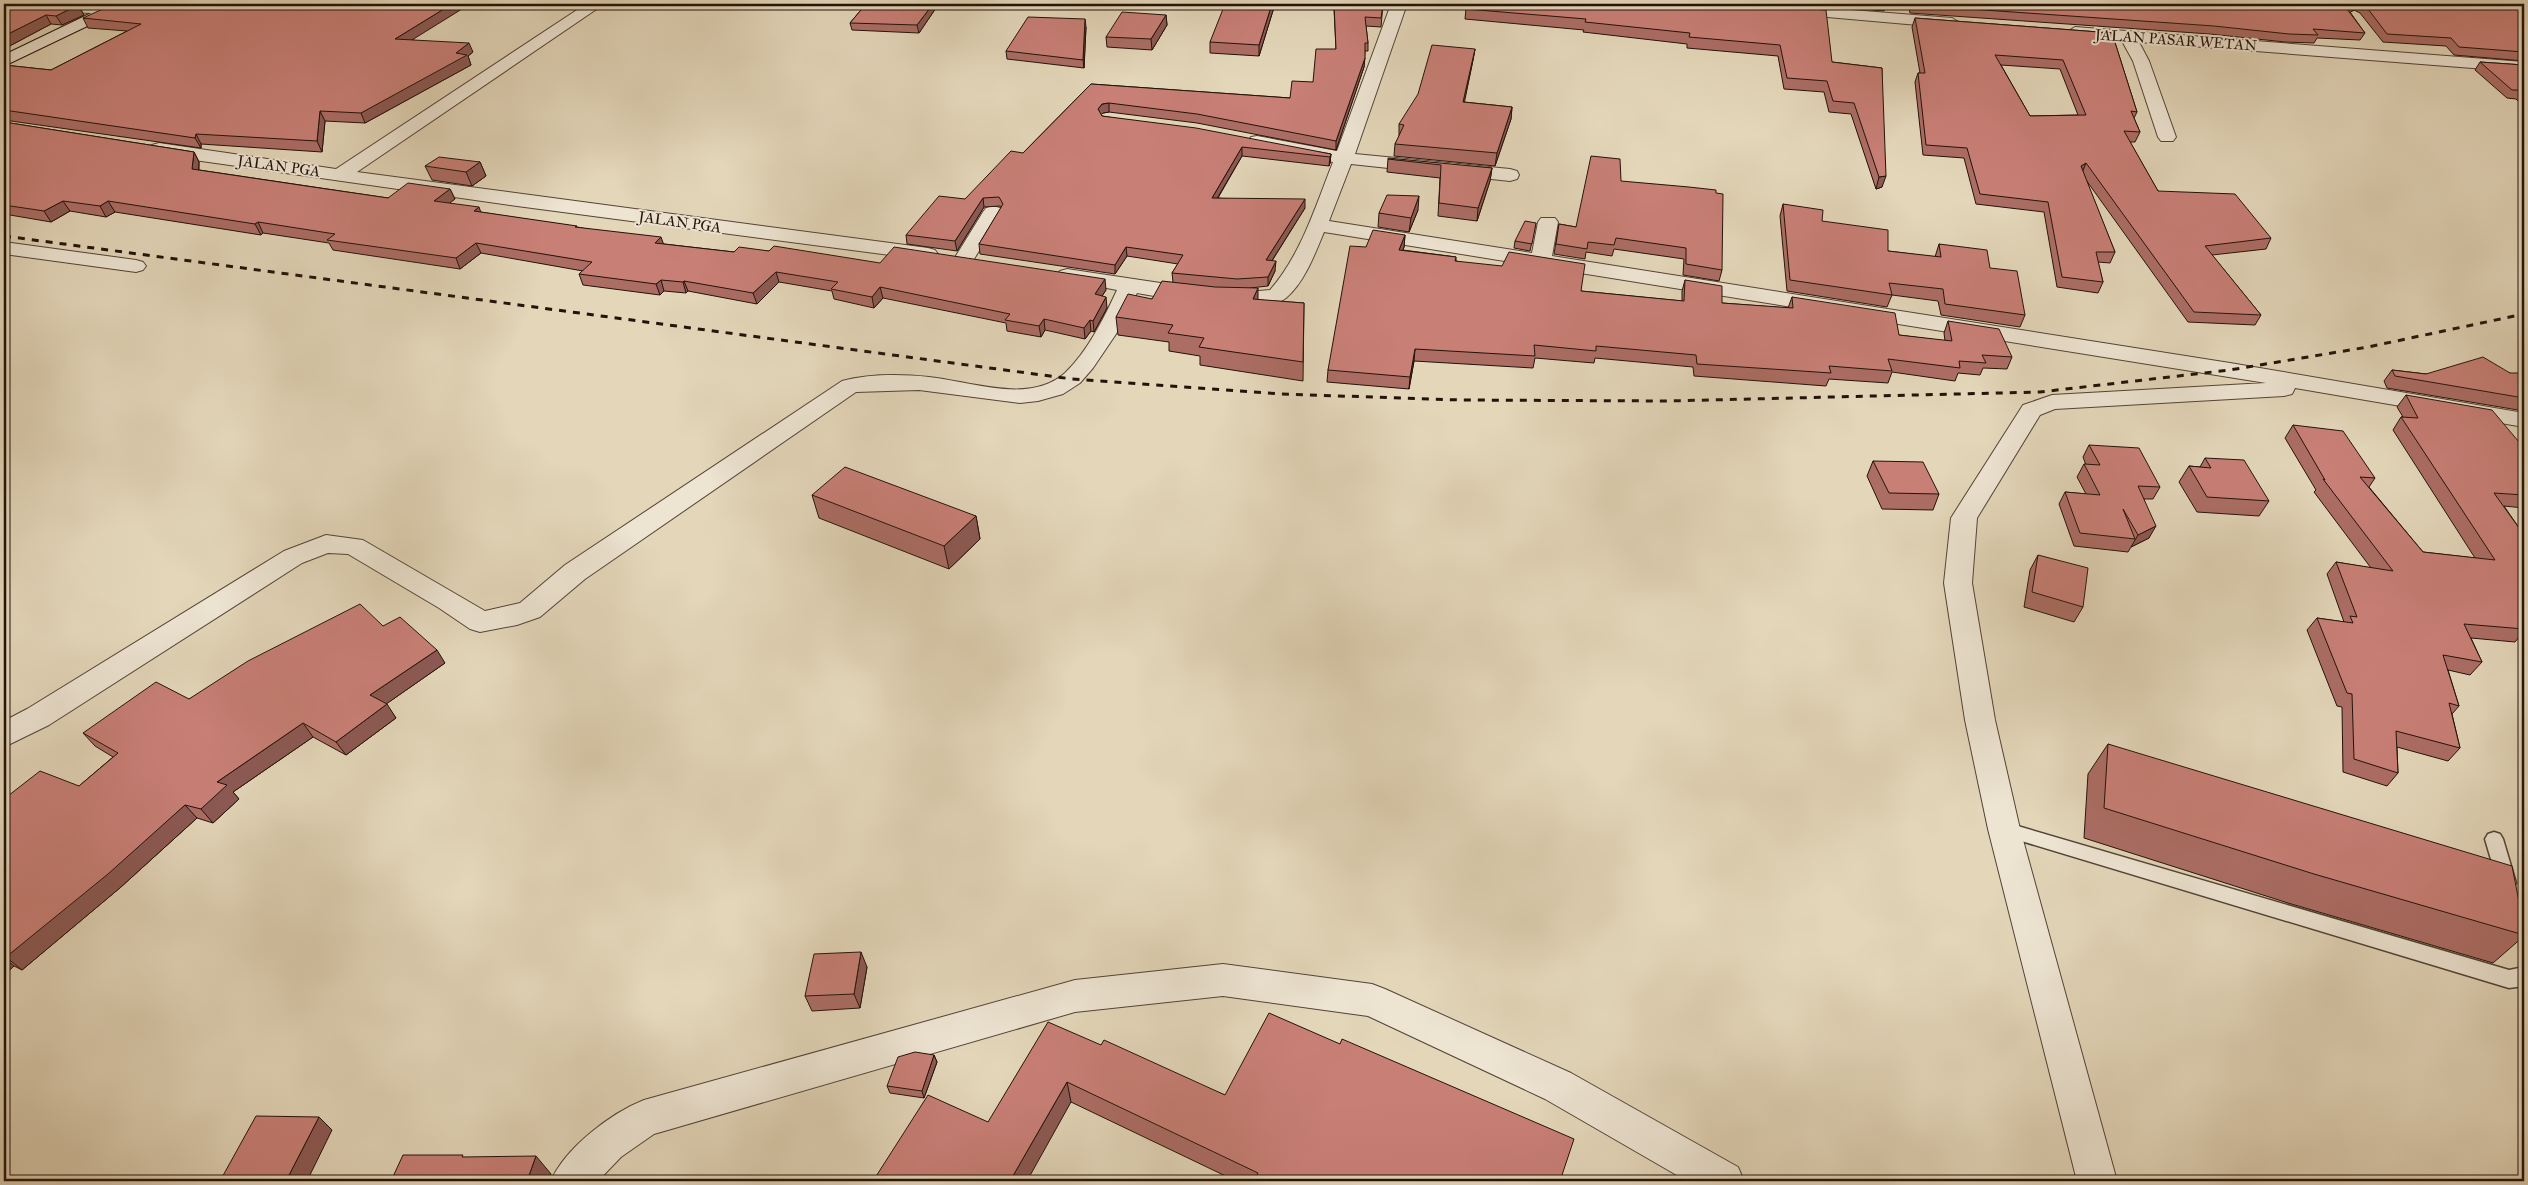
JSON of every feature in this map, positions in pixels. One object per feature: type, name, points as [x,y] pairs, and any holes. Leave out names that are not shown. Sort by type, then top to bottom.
[{"type":"street","points":[[13,4],[116,6]]},
{"type":"street","points":[[341,174],[596,4]]},
{"type":"street","points":[[1052,272],[1190,294],[1246,299],[1265,298],[1278,294],[1291,280],[1317,225],[1371,88],[1399,4]]},
{"type":"street","points":[[4,61],[116,6]]},
{"type":"street","points":[[1776,9],[1972,24]]},
{"type":"street","name":"JALAN PASAR WETAN","points":[[2060,31],[2524,67]]},
{"type":"street","points":[[2128,36],[2141,61],[2167,136]]},
{"type":"street","points":[[2370,40],[2382,55]]},
{"type":"street","points":[[1242,138],[1342,158],[1510,175]]},
{"type":"street","name":"JALAN PGA","points":[[138,146],[974,260],[993,212]]},
{"type":"street","points":[[1541,260],[1548,222]]},
{"type":"street","points":[[1317,225],[2315,384],[2524,420]]},
{"type":"street","points":[[4,248],[136,266]]},
{"type":"street","points":[[4,735],[46,712],[293,557],[326,544],[354,546],[449,601],[480,622],[508,618],[530,610],[575,572],[850,386],[884,381],[928,384],[1005,395],[1033,395],[1058,388],[1072,379],[1110,330],[1131,284]]},
{"type":"street","points":[[2097,1181],[2004,829],[1980,720],[1958,583],[1964,518],[2031,410],[2052,402],[2264,392],[2315,384]]},
{"type":"street","points":[[571,1181],[607,1144],[644,1118],[1075,996],[1223,980],[1372,1000],[1558,1086],[1724,1181]]},
{"type":"lane","points":[[2004,829],[2509,979],[2520,979],[2524,976]]},
{"type":"lane","points":[[2494,839],[2513,901]]},
{"type":"building","points":[[4,4],[78,5],[56,16],[46,15],[4,36]]},
{"type":"building","points":[[114,4],[452,4],[395,39],[469,43],[456,53],[467,55],[361,113],[320,111],[317,141],[196,134],[195,138],[4,110],[4,65],[51,70],[141,24],[83,18]]},
{"type":"building","points":[[866,4],[933,4],[917,25],[850,23]]},
{"type":"building","points":[[1225,4],[1272,4],[1259,45],[1210,42]]},
{"type":"building","points":[[1334,4],[1383,4],[1381,18],[1365,17],[1368,43],[1365,43],[1365,58],[1336,141],[1197,114],[1109,103],[1102,104],[1098,109],[1102,116],[1196,128],[1331,154],[1330,157],[1242,147],[1212,198],[1305,199],[1266,260],[1276,261],[1268,277],[1237,279],[1172,273],[1183,255],[1126,247],[1115,265],[979,244],[1003,204],[999,197],[983,198],[955,241],[906,235],[939,196],[965,199],[1011,151],[1023,153],[1091,84],[1290,98],[1292,81],[1313,82],[1316,49],[1336,49]]},
{"type":"building","points":[[1467,4],[1749,4],[1826,10],[1832,62],[1882,68],[1886,176],[1879,177],[1854,103],[1833,101],[1827,81],[1787,78],[1780,45],[1689,37],[1690,33],[1585,22],[1586,19],[1466,9]]},
{"type":"building","points":[[1912,4],[2356,4],[2347,9],[2365,33],[2313,29],[2318,35],[2289,34],[2214,26]]},
{"type":"building","points":[[2361,4],[2444,4],[2490,8],[2486,4],[2524,4],[2524,52],[2459,47],[2451,38],[2387,34],[2365,5]]},
{"type":"building","points":[[1122,12],[1166,15],[1151,39],[1106,37]]},
{"type":"building","points":[[1028,17],[1085,19],[1083,60],[1006,51]]},
{"type":"building","points":[[1915,18],[2112,33],[2137,112],[2131,111],[2140,132],[2124,131],[2158,191],[2235,194],[2271,238],[2205,246],[2261,315],[2194,312],[2086,163],[2081,166],[2115,252],[2096,252],[2103,282],[2062,277],[2048,202],[1980,194],[1967,148],[1926,145],[1918,73],[1925,73]],"holes":[[[1995,55],[2063,60],[2086,115],[2030,116]]]},
{"type":"building","points":[[1432,45],[1475,49],[1463,102],[1512,107],[1497,153],[1395,144],[1404,125],[1399,124],[1418,94]]},
{"type":"building","points":[[2480,62],[2524,65],[2524,93],[2521,90],[2512,90]]},
{"type":"building","points":[[4,122],[194,152],[192,169],[388,198],[408,183],[450,189],[434,201],[479,207],[474,211],[577,226],[575,227],[661,237],[655,243],[734,252],[739,247],[769,251],[774,246],[880,263],[894,247],[1105,279],[1095,294],[1106,297],[1093,321],[1090,320],[1084,328],[1044,319],[1039,326],[1005,320],[1010,314],[880,287],[872,297],[831,289],[838,282],[776,272],[753,293],[684,281],[661,280],[656,284],[579,274],[592,262],[476,243],[456,258],[327,240],[335,234],[258,222],[255,224],[108,201],[100,206],[63,201],[44,211],[4,205]]},
{"type":"building","points":[[1591,156],[1620,159],[1621,181],[1716,190],[1716,193],[1723,194],[1722,270],[1686,264],[1686,248],[1616,238],[1614,245],[1588,242],[1587,249],[1556,244],[1559,224],[1576,227]]},
{"type":"building","points":[[439,157],[480,162],[466,172],[425,166]]},
{"type":"building","points":[[1388,158],[1492,168],[1478,208],[1439,203],[1441,165]]},
{"type":"building","points":[[1387,195],[1419,196],[1411,218],[1379,213]]},
{"type":"building","points":[[1783,204],[1823,210],[1822,221],[1888,230],[1888,251],[1941,257],[1939,244],[1987,250],[1990,268],[2017,271],[2025,315],[1945,304],[1943,289],[1889,283],[1892,295],[1790,280]]},
{"type":"building","points":[[1525,221],[1536,223],[1532,244],[1515,241]]},
{"type":"building","points":[[1373,230],[1405,235],[1399,250],[1456,257],[1455,261],[1502,266],[1509,252],[1585,264],[1581,291],[1684,301],[1685,280],[1722,286],[1722,303],[1793,308],[1792,297],[1895,313],[1899,335],[1952,341],[1948,321],[1999,329],[2012,357],[1982,355],[1986,363],[1959,361],[1960,368],[1888,359],[1892,371],[1829,366],[1831,373],[1697,364],[1696,355],[1596,346],[1596,351],[1534,345],[1535,356],[1415,349],[1410,377],[1328,370],[1350,246],[1366,247]]},
{"type":"building","points":[[1162,281],[1215,287],[1258,288],[1253,299],[1304,303],[1303,362],[1199,347],[1204,338],[1168,333],[1173,325],[1116,317],[1128,294],[1152,299]]},
{"type":"building","points":[[2483,357],[2510,373],[2521,373],[2524,378],[2524,398],[2395,376],[2392,370],[2426,374]]},
{"type":"building","points":[[2406,395],[2492,410],[2524,448],[2524,495],[2494,493],[2524,535],[2524,623],[2521,622],[2524,629],[2464,624],[2482,662],[2443,655],[2459,706],[2449,703],[2460,748],[2396,731],[2398,773],[2354,759],[2352,694],[2347,693],[2317,618],[2353,623],[2350,616],[2357,617],[2336,562],[2393,571],[2323,479],[2325,480],[2293,425],[2343,431],[2375,478],[2360,477],[2423,552],[2495,560],[2401,417],[2418,418]]},
{"type":"building","points":[[2089,445],[2139,448],[2160,487],[2138,486],[2156,526],[2138,535],[2123,509],[2135,539],[2080,533],[2065,492],[2100,495],[2084,464],[2100,465]]},
{"type":"building","points":[[2205,458],[2244,460],[2269,501],[2207,497],[2189,466],[2211,468]]},
{"type":"building","points":[[1873,461],[1923,462],[1939,494],[1889,493]]},
{"type":"building","points":[[845,467],[976,516],[944,546],[812,495]]},
{"type":"building","points":[[2038,555],[2088,568],[2083,607],[2032,592]]},
{"type":"building","points":[[360,604],[383,626],[400,617],[437,650],[370,695],[387,704],[336,742],[303,723],[217,782],[227,785],[201,809],[185,805],[108,874],[6,957],[4,956],[4,799],[40,771],[79,786],[118,753],[83,733],[156,682],[189,699],[248,661]]},
{"type":"building","points":[[2108,744],[2512,866],[2524,935],[2314,874],[2104,808]]},
{"type":"building","points":[[861,952],[854,994],[805,996],[814,954]]},
{"type":"building","points":[[1269,1013],[1340,1044],[1342,1039],[1574,1139],[1560,1181],[1254,1181],[1258,1173],[1067,1082],[1010,1181],[873,1181],[928,1095],[988,1122],[1048,1022],[1101,1045],[1104,1040],[1225,1095]]},
{"type":"building","points":[[915,1052],[934,1055],[922,1091],[887,1086],[898,1057]]},
{"type":"building","points":[[256,1116],[319,1117],[286,1181],[220,1181]]},
{"type":"building","points":[[403,1155],[463,1155],[462,1157],[536,1156],[527,1181],[391,1181]]},
{"type":"railway","points":[[4,236],[1072,379],[1281,394],[1461,400],[1667,401],[2040,392],[2230,370],[2368,347],[2524,314]]}]
